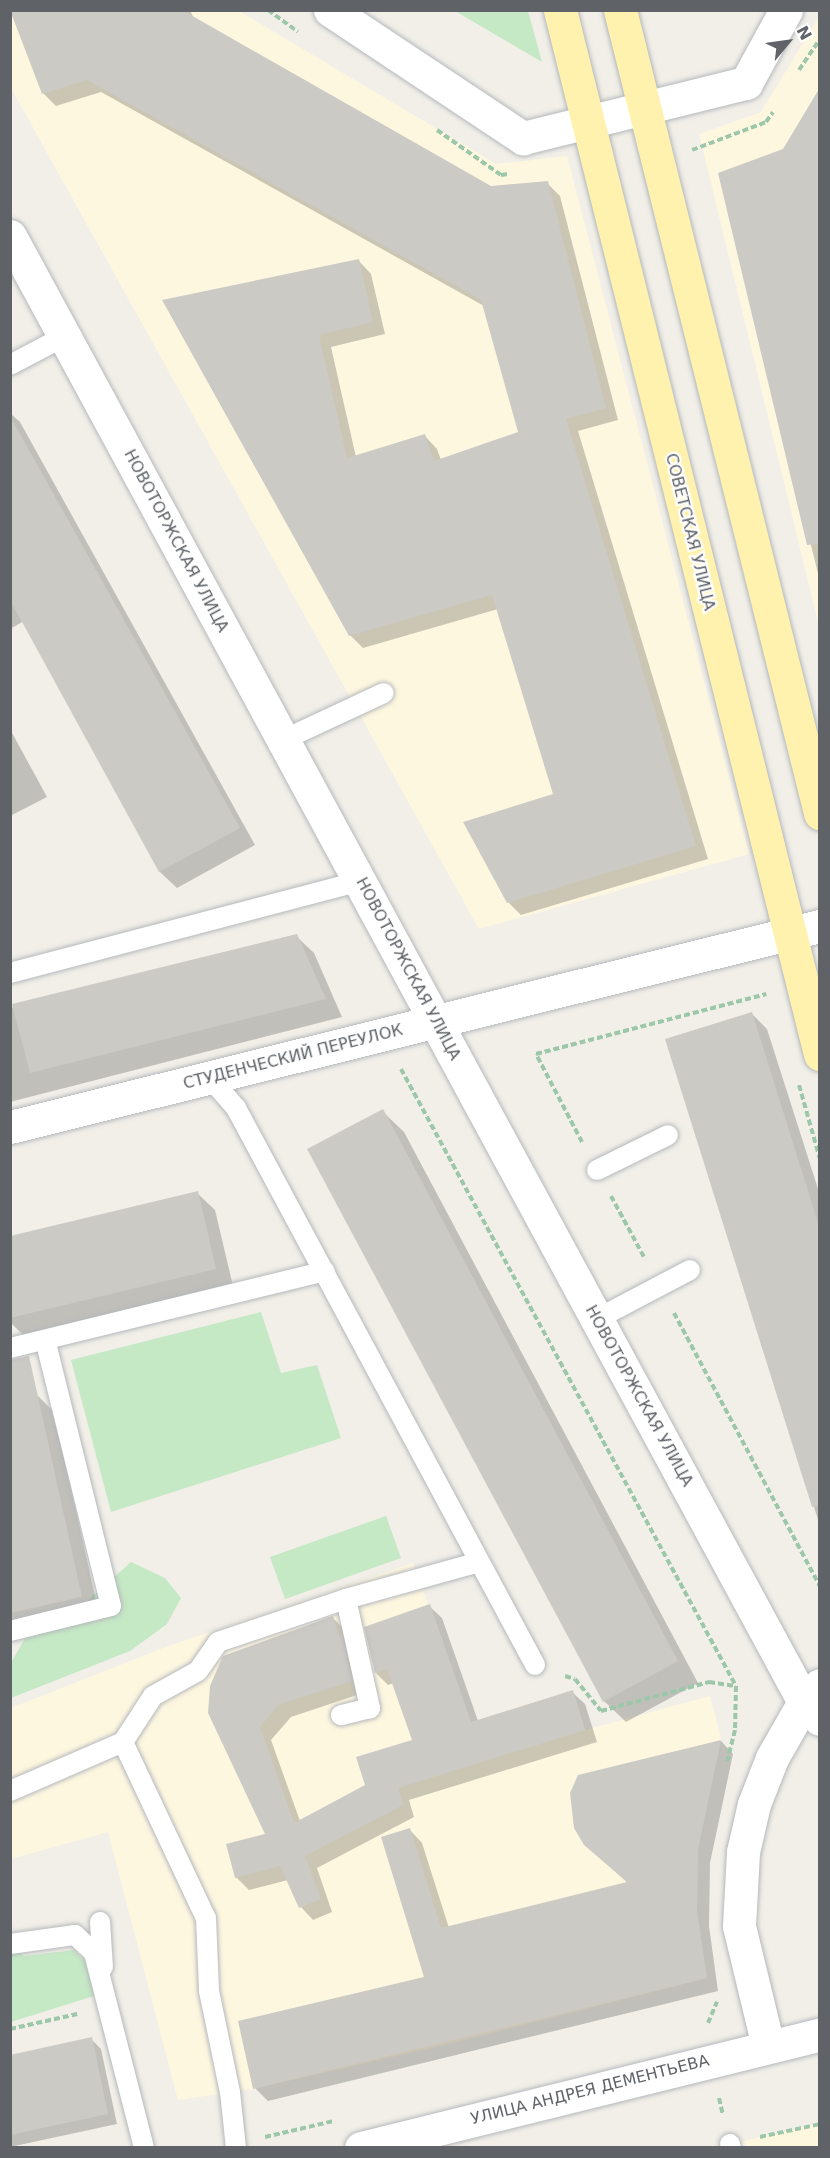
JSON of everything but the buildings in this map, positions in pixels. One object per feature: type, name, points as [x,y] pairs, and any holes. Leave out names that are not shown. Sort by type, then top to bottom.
[{"type":"main road","name":"СОВЕТСКАЯ УЛИЦА","points":[[560,10],[805,930],[819,1054]]},
{"type":"main road","points":[[620,10],[819,813]]},
{"type":"street","points":[[330,10],[523,138],[746,83],[786,10]]},
{"type":"street","name":"НОВОТОРЖСКАЯ УЛИЦА","points":[[10,236],[597,1319],[816,1704]]},
{"type":"street","name":"СТУДЕНЧЕСКИЙ ПЕРЕУЛОК","points":[[10,1127],[805,930]]},
{"type":"street","points":[[768,2046],[739,1926],[740,1877],[748,1828],[762,1781],[816,1704]]},
{"type":"street","name":"УЛИЦА АНДРЕЯ ДЕМЕНТЬЕВА","points":[[361,2148],[819,2034]]},
{"type":"lane","points":[[10,364],[65,336]]},
{"type":"lane","points":[[283,740],[384,693]]},
{"type":"lane","points":[[10,973],[360,881]]},
{"type":"lane","points":[[209,1077],[236,1108],[534,1665]]},
{"type":"lane","points":[[597,1170],[668,1136]]},
{"type":"lane","points":[[597,1319],[690,1270]]},
{"type":"lane","points":[[10,1348],[325,1271]]},
{"type":"lane","points":[[10,1631],[111,1606],[45,1340]]},
{"type":"lane","points":[[10,1791],[123,1742],[153,1696],[198,1671],[218,1642],[346,1599],[480,1562]]},
{"type":"lane","points":[[341,1714],[370,1708],[346,1599]]},
{"type":"lane","points":[[123,1742],[206,1918],[209,1990],[236,2146]]},
{"type":"lane","points":[[100,1922],[106,2003]]},
{"type":"lane","points":[[10,1944],[75,1935],[94,1953],[144,2148]]},
{"type":"path","points":[[775,992],[536,1054],[819,1586]]},
{"type":"path","points":[[402,1069],[736,1686],[735,1730],[727,1764]]},
{"type":"path","points":[[534,1665],[575,1679],[601,1711],[709,1682],[736,1686]]},
{"type":"path","points":[[721,1993],[704,2034],[730,2146],[819,2124]]},
{"type":"path","points":[[10,2029],[106,2003]]},
{"type":"path","points":[[236,2146],[339,2120]]},
{"type":"shaded area","points":[[10,11],[239,11],[496,164],[567,156],[749,854],[479,929],[11,88]]},
{"type":"shaded area","points":[[819,17],[819,626],[699,134],[761,112]]},
{"type":"shaded area","points":[[413,1563],[471,1722],[573,1690],[585,1730],[710,1696],[721,1739],[698,1849],[697,1912],[707,1978],[444,2045],[253,2089],[178,2100],[108,1832],[11,1859],[11,1708],[171,1645]]},
{"type":"shaded area","points":[[819,2124],[819,2147],[715,2148],[730,2144]]},
{"type":"green space","points":[[455,11],[528,11],[542,62]]},
{"type":"green space","points":[[261,1312],[281,1373],[317,1365],[341,1438],[111,1512],[71,1360]]},
{"type":"green space","points":[[386,1516],[401,1558],[285,1599],[270,1557]]},
{"type":"green space","points":[[131,1562],[165,1578],[181,1598],[167,1624],[130,1651],[11,1698],[11,1663],[26,1636],[86,1602]]},
{"type":"green space","points":[[10,1942],[24,1956],[74,1950],[89,1965],[94,1996],[11,2022]]}]
